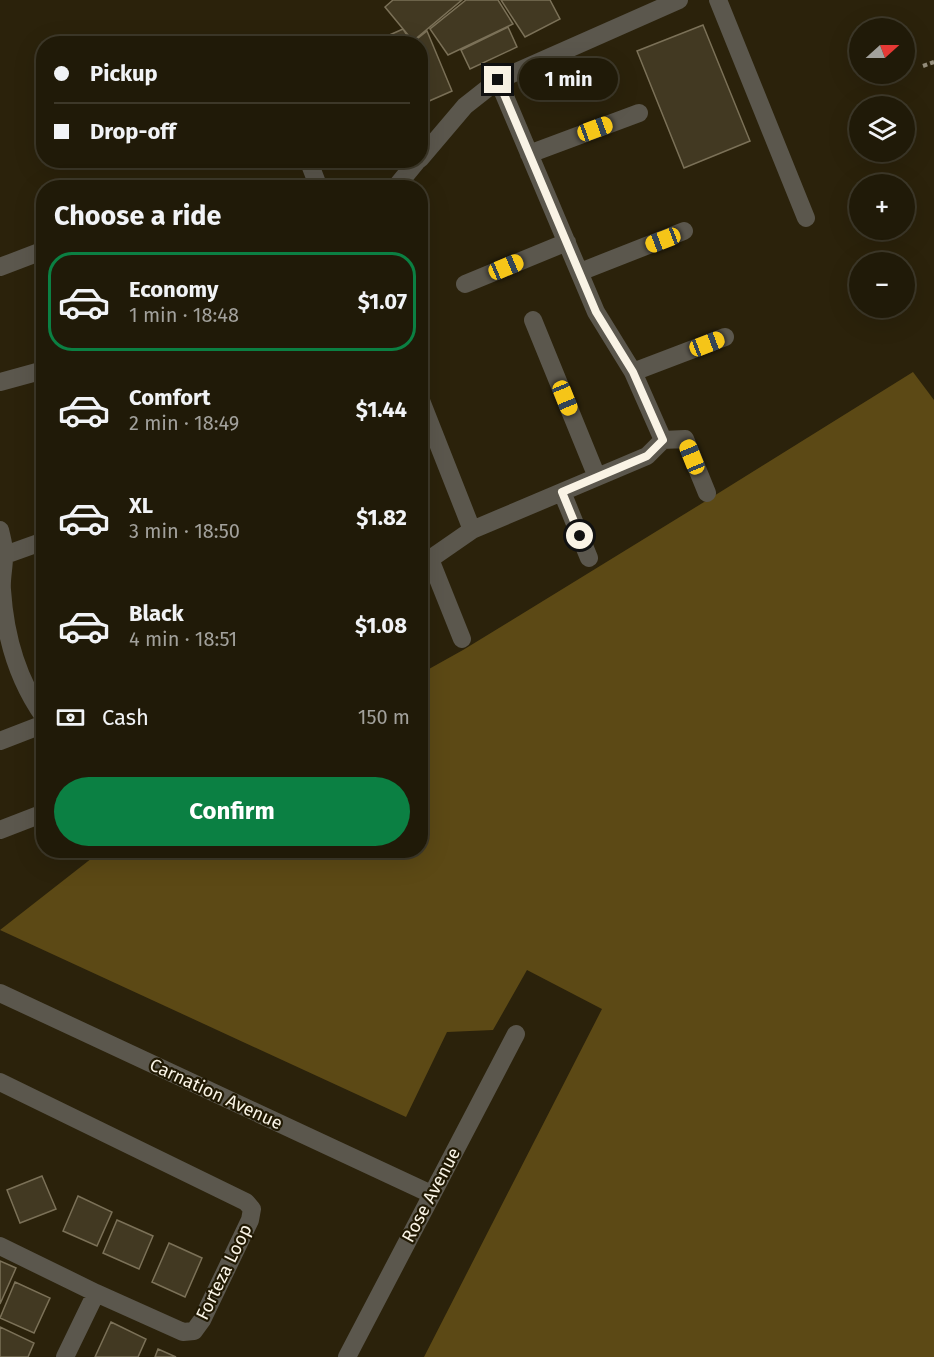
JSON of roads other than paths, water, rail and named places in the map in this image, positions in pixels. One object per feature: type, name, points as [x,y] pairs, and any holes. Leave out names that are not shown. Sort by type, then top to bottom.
[{"type":"street","points":[[428,149],[465,106],[498,80],[679,0]]},
{"type":"street","points":[[718,0],[806,218]]},
{"type":"street","points":[[498,80],[596,312],[633,372],[663,440]]},
{"type":"street","points":[[529,154],[639,113]]},
{"type":"street","points":[[402,180],[412,168]]},
{"type":"street","points":[[580,272],[684,231]]},
{"type":"street","points":[[465,284],[567,242]]},
{"type":"street","points":[[0,267],[36,253]]},
{"type":"street","points":[[533,320],[597,477]]},
{"type":"street","points":[[633,372],[725,337]]},
{"type":"street","points":[[0,382],[36,372]]},
{"type":"street","points":[[428,418],[472,530]]},
{"type":"street","points":[[428,561],[472,530],[647,456],[663,440],[685,439],[707,493]]},
{"type":"street","points":[[562,492],[589,558]]},
{"type":"street","points":[[0,530],[5,555],[1,587],[6,630],[15,663],[36,699]]},
{"type":"street","points":[[5,555],[36,544]]},
{"type":"street","points":[[428,569],[462,639]]},
{"type":"street","points":[[0,741],[36,727]]},
{"type":"street","points":[[0,830],[36,816]]},
{"type":"street","name":"Carnation Avenue","points":[[0,993],[431,1194]]},
{"type":"street","name":"Rose Avenue","points":[[346,1357],[516,1034]]},
{"type":"street","name":"Forteza Loop","points":[[0,1082],[246,1202],[252,1209],[250,1220],[202,1320],[194,1331],[183,1332],[0,1246]]},
{"type":"street","points":[[66,1357],[96,1293]]}]
